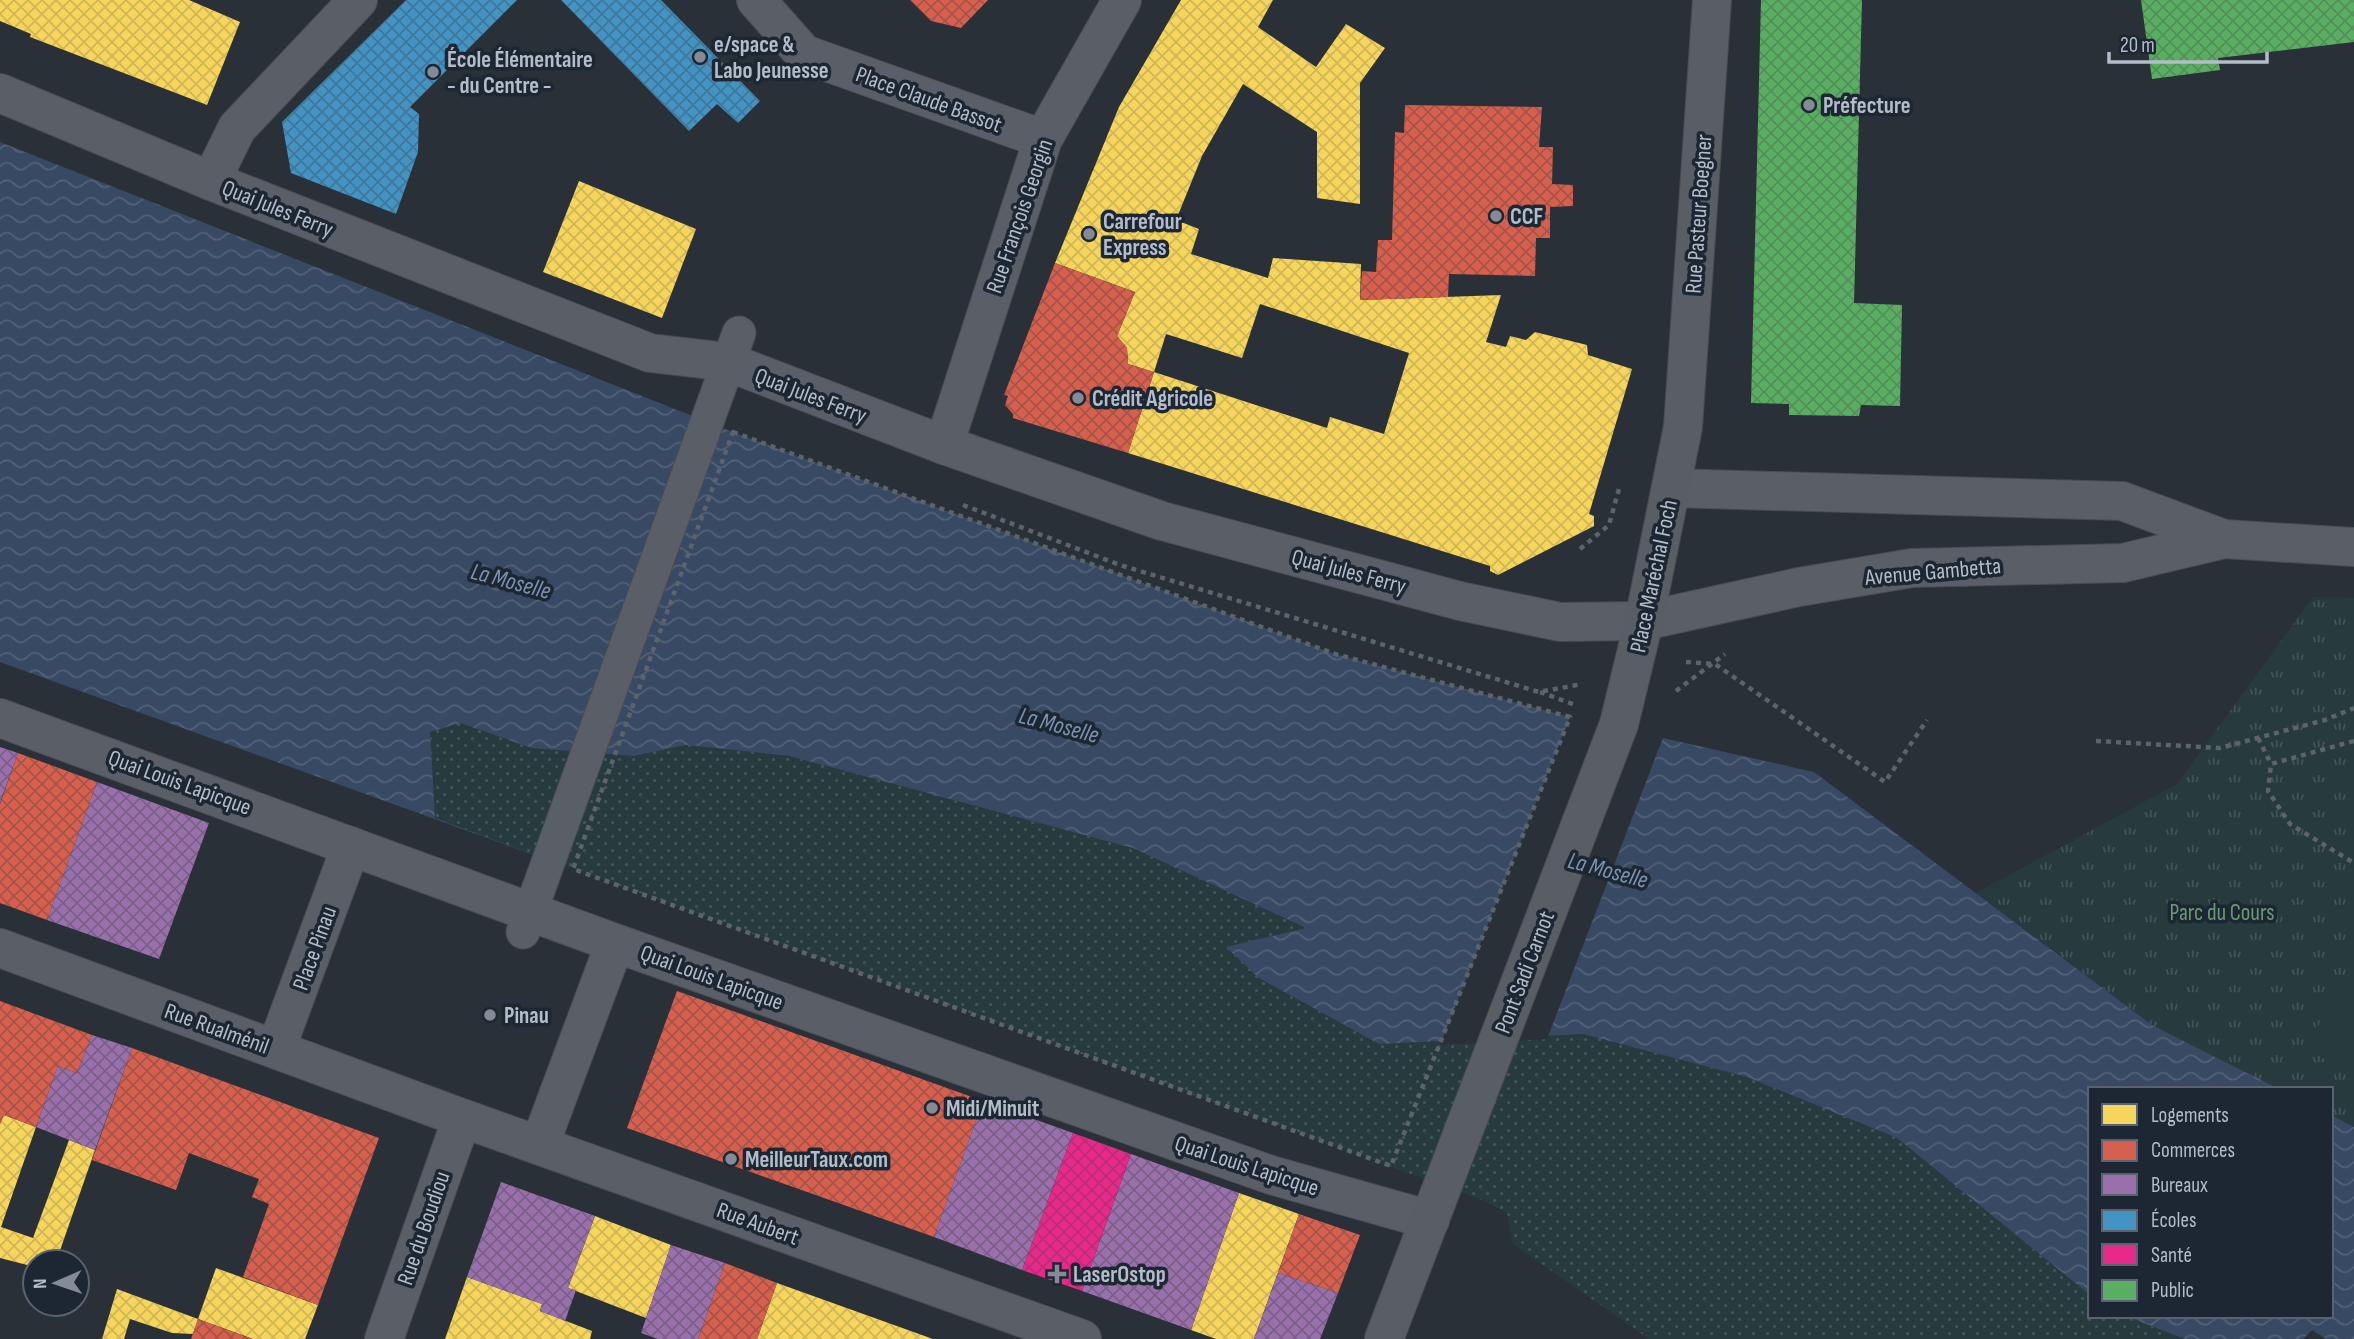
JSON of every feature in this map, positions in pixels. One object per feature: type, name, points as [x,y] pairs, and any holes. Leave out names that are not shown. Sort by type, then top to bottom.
[{"type":"main road","name":"Rue Pasteur Boegner","points":[[1683,427],[1712,0]]},
{"type":"main road","name":"Place Maréchal Foch","points":[[1619,724],[1644,621],[1683,427]]},
{"type":"main road","name":"Pont Sadi Carnot","points":[[1384,1339],[1619,724]]},
{"type":"street","points":[[211,181],[237,128],[358,0]]},
{"type":"street","name":"Place Claude Bassot","points":[[756,0],[804,54],[1043,139]]},
{"type":"street","name":"Rue François Georgin","points":[[944,445],[960,387],[1043,139],[1122,0]]},
{"type":"street","name":"Quai Jules Ferry","points":[[0,93],[211,181],[650,353],[734,347],[944,445],[1162,521],[1460,601],[1560,622],[1644,621]]},
{"type":"street","points":[[527,921],[564,858],[734,347]]},
{"type":"street","name":"Avenue Gambetta","points":[[1671,488],[2122,501],[2224,539]]},
{"type":"street","name":"Avenue Gambetta","points":[[1644,621],[1799,587],[1912,568],[2123,563],[2224,539],[2354,547]]},
{"type":"street","name":"Quai Louis Lapicque","points":[[0,718],[351,846],[527,921],[615,943],[1271,1175],[1430,1220]]},
{"type":"street","name":"Place Pinau","points":[[276,1049],[351,846]]},
{"type":"street","points":[[540,1144],[615,943]]},
{"type":"street","name":"Rue Rualménil","points":[[0,948],[449,1112]]},
{"type":"street","name":"Rue Aubert","points":[[449,1112],[1082,1339]]},
{"type":"street","name":"Rue du Boudiou","points":[[384,1339],[449,1112]]},
{"type":"path","points":[[733,432],[1335,654],[1570,717],[1391,1166],[564,858],[733,432]]},
{"type":"path","points":[[1580,549],[1609,525],[1623,475]]},
{"type":"path","points":[[1676,691],[1715,664],[1730,648]]},
{"type":"path","points":[[1539,692],[1576,706]]},
{"type":"path","points":[[2096,741],[2220,748],[2325,720],[2354,708]]},
{"type":"path","points":[[2258,738],[2271,764],[2268,791],[2290,824],[2354,863]]},
{"type":"path","points":[[2271,764],[2354,741]]},
{"type":"green space","name":"Parc du Cours","points":[[2313,597],[2354,598],[2354,1127],[2333,1116],[2333,1087],[2275,1087],[2152,1025],[1976,893],[2177,784]]},
{"type":"green space","points":[[460,723],[532,748],[634,756],[686,745],[789,756],[1134,848],[1308,928],[1227,947],[1379,1044],[1583,1034],[1747,1077],[1897,1138],[2088,1293],[2088,1318],[2131,1318],[2185,1339],[1649,1339],[1513,1244],[1507,1213],[1485,1201],[434,818],[430,732]]},
{"type":"green space","points":[[2354,969],[2354,1078],[2305,1047]]},
{"type":"water","name":"La Moselle","points":[[0,142],[733,432],[1335,654],[1570,717],[1814,772],[2152,1025],[2275,1087],[2088,1087],[2088,1293],[1897,1138],[1747,1077],[1583,1034],[1379,1044],[1259,978],[1226,947],[1306,928],[1133,848],[789,756],[686,745],[634,756],[532,748],[460,723],[430,732],[435,818],[573,869],[0,662]]},
{"type":"water","points":[[2333,1116],[2354,1127],[2354,1339],[2326,1339],[2312,1330],[2303,1339],[2185,1339],[2131,1318],[2333,1318]]},
{"type":"pier","points":[[1576,715],[1664,735],[1547,1039],[1440,1045],[1570,717]]},
{"type":"building: Logements","points":[[0,0],[189,0],[240,22],[207,105],[30,37],[31,34],[0,21]]},
{"type":"building: Logements","points":[[1181,0],[1273,0],[1258,27],[1316,67],[1346,24],[1385,48],[1360,83],[1360,204],[1317,198],[1317,132],[1243,84],[1202,156],[1176,220],[1199,229],[1191,254],[1268,278],[1273,258],[1361,264],[1360,300],[1501,295],[1486,342],[1506,347],[1510,336],[1526,340],[1535,332],[1587,345],[1588,355],[1632,369],[1589,514],[1594,516],[1594,526],[1498,575],[1490,571],[1490,566],[1128,453],[1154,372],[1128,364],[1127,348],[1117,336],[1135,292],[1055,263],[1119,107]],"holes":[[[1260,304],[1409,353],[1384,434],[1330,417],[1327,428],[1154,372],[1166,334],[1242,358]]]},
{"type":"building: Logements","points":[[579,181],[696,229],[662,318],[543,272]]},
{"type":"building: Logements","points":[[4,1115],[36,1127],[1,1227],[33,1238],[69,1140],[95,1150],[61,1248],[21,1248],[21,1263],[0,1258],[0,1121]]},
{"type":"building: Logements","points":[[1239,1193],[1299,1214],[1254,1339],[1216,1339],[1191,1330]]},
{"type":"building: Logements","points":[[595,1216],[671,1245],[646,1318],[568,1288]]},
{"type":"building: Logements","points":[[216,1268],[318,1305],[305,1339],[253,1339],[198,1319]]},
{"type":"building: Logements","points":[[467,1277],[542,1304],[540,1311],[592,1331],[590,1339],[445,1339]]},
{"type":"building: Logements","points":[[777,1283],[933,1339],[757,1339]]},
{"type":"building: Logements","points":[[117,1289],[198,1319],[193,1334],[172,1333],[130,1319],[124,1339],[102,1339]]},
{"type":"building: Commerces","points":[[910,0],[988,0],[961,28],[931,21]]},
{"type":"building: Commerces","points":[[1405,105],[1542,107],[1539,147],[1553,147],[1552,184],[1573,185],[1573,206],[1550,207],[1550,238],[1536,238],[1535,276],[1449,274],[1448,297],[1360,300],[1362,271],[1376,272],[1378,240],[1392,240],[1395,132],[1404,133]]},
{"type":"building: Commerces","points":[[1055,263],[1135,292],[1117,336],[1127,348],[1128,364],[1154,372],[1128,453],[1013,418],[1005,405],[1008,396],[1004,395]]},
{"type":"building: Commerces","points":[[18,753],[97,782],[47,920],[0,903],[0,804]]},
{"type":"building: Commerces","points":[[677,991],[983,1101],[934,1237],[627,1128]]},
{"type":"building: Commerces","points":[[0,1001],[92,1035],[77,1073],[58,1066],[36,1127],[4,1115],[0,1125]]},
{"type":"building: Commerces","points":[[132,1048],[379,1138],[318,1305],[243,1277],[269,1204],[252,1197],[259,1179],[189,1153],[176,1190],[92,1160]]},
{"type":"building: Commerces","points":[[1299,1214],[1360,1235],[1338,1293],[1278,1273]]},
{"type":"building: Commerces","points":[[725,1263],[777,1283],[757,1339],[698,1339]]},
{"type":"building: Commerces","points":[[198,1319],[252,1339],[191,1339]]},
{"type":"building: Bureaux","points":[[0,747],[18,753],[0,803]]},
{"type":"building: Bureaux","points":[[97,782],[209,823],[159,959],[47,920]]},
{"type":"building: Bureaux","points":[[92,1035],[132,1048],[95,1150],[36,1127],[58,1066],[77,1073]]},
{"type":"building: Bureaux","points":[[983,1101],[1073,1133],[1022,1270],[934,1237]]},
{"type":"building: Bureaux","points":[[1131,1154],[1239,1193],[1191,1330],[1082,1291]]},
{"type":"building: Bureaux","points":[[501,1182],[595,1216],[568,1288],[576,1290],[565,1321],[540,1311],[542,1304],[467,1277]]},
{"type":"building: Bureaux","points":[[671,1245],[725,1263],[698,1339],[658,1339],[641,1333]]},
{"type":"building: Bureaux","points":[[1278,1273],[1338,1293],[1320,1339],[1254,1339]]},
{"type":"building: Écoles","points":[[406,0],[517,0],[410,107],[419,114],[418,152],[396,214],[291,173],[282,122]]},
{"type":"building: Écoles","points":[[561,0],[661,0],[760,101],[738,123],[717,104],[689,131]]},
{"type":"building: Santé","points":[[1073,1133],[1131,1154],[1082,1291],[1022,1270]]},
{"type":"building: Public","name":"Préfecture","points":[[1761,0],[1862,0],[1854,303],[1902,305],[1900,406],[1861,405],[1859,416],[1789,415],[1789,404],[1751,403]]},
{"type":"building: Public","points":[[2141,0],[2354,0],[2354,42],[2218,58],[2220,70],[2152,79]]},
{"type":"place","name":"e/space & Labo Jeunesse","points":[[700,57]]},
{"type":"place","name":"École Élémentaire - du Centre -","points":[[433,72]]},
{"type":"place","name":"Préfecture","points":[[1809,105]]},
{"type":"place","name":"CCF","points":[[1496,216]]},
{"type":"place","name":"Carrefour Express","points":[[1089,234]]},
{"type":"place","name":"Crédit Agricole","points":[[1078,398]]},
{"type":"place","name":"Pinau","points":[[490,1015]]},
{"type":"place","name":"Midi/Minuit","points":[[932,1108]]},
{"type":"place","name":"MeilleurTaux.com","points":[[731,1159]]},
{"type":"place","name":"LaserOstop","points":[[1057,1274]]}]
